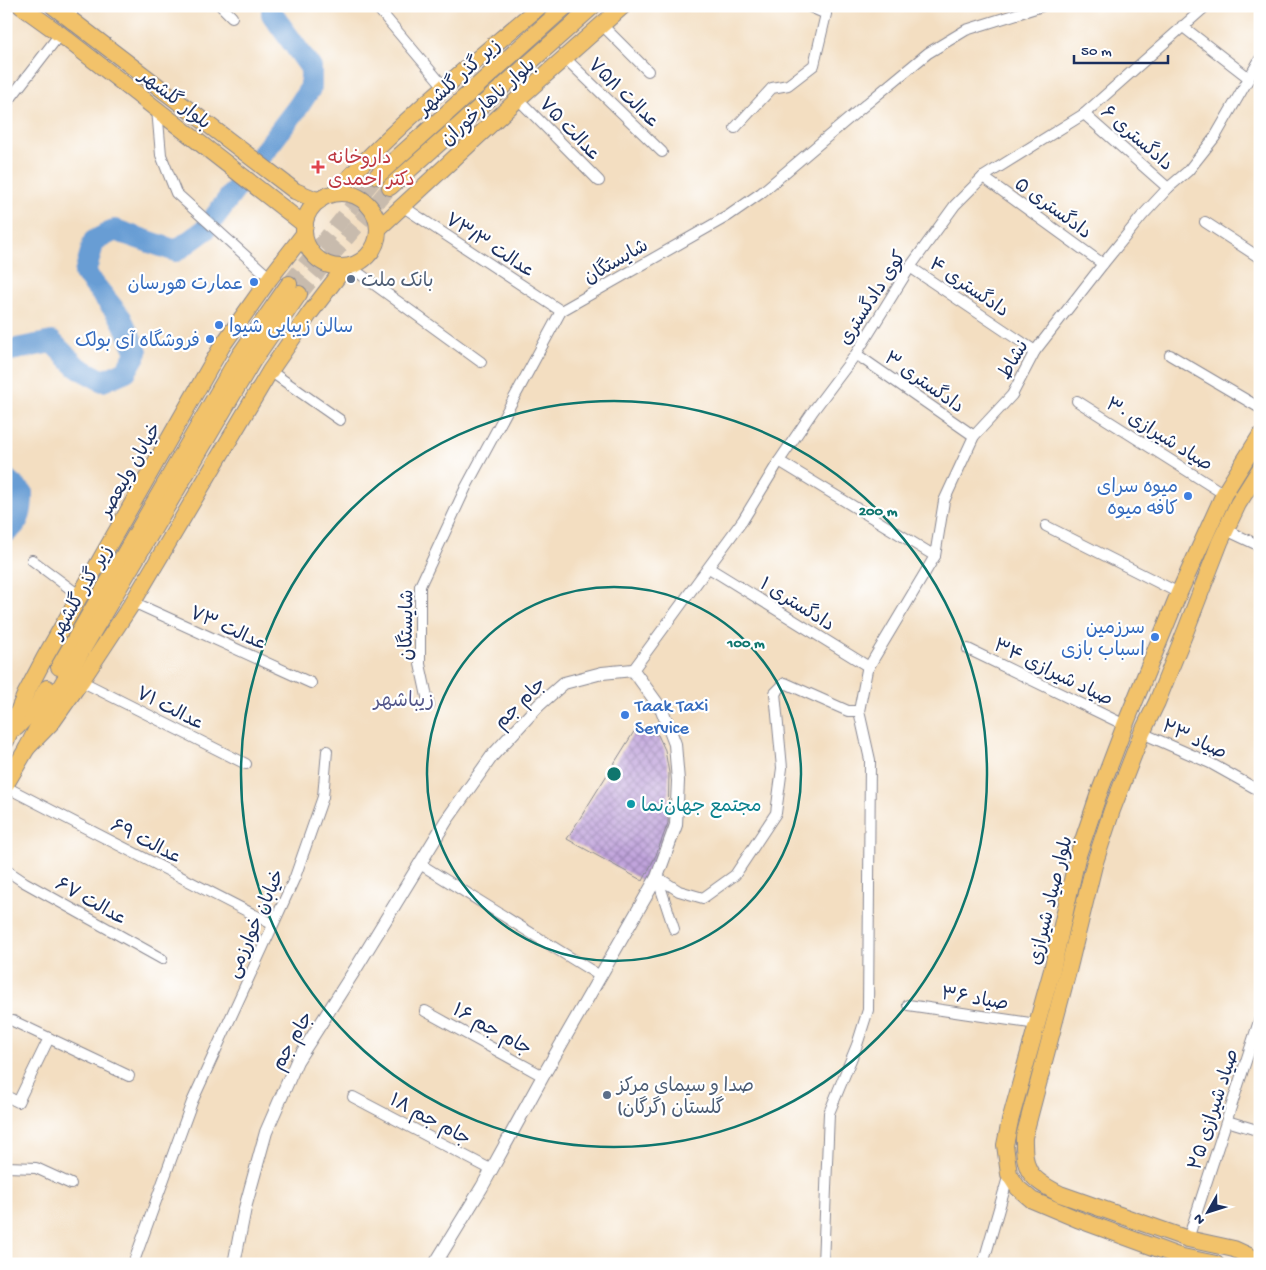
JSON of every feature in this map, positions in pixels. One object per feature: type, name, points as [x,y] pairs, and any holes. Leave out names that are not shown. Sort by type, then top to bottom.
[{"type":"main road","name":"بلوار گلشهر","points":[[21,6],[157,109],[304,229]]},
{"type":"main road","name":"بلوار گلشهر","points":[[53,6],[72,12],[295,191],[319,201]]},
{"type":"main road","name":"بلوار ناهارخوران","points":[[335,193],[363,161],[540,6]]},
{"type":"main road","name":"زیر گذر گلشهر","points":[[377,176],[566,6]]},
{"type":"main road","name":"زیر گذر گلشهر","points":[[390,187],[593,6]]},
{"type":"main road","name":"بلوار ناهارخوران","points":[[379,228],[518,99],[623,6]]},
{"type":"main road","points":[[363,161],[366,173],[374,184],[384,192],[406,202]]},
{"type":"main road","points":[[335,193],[351,194],[364,201],[374,213],[379,228],[377,242],[370,254],[359,263],[347,267],[333,266],[322,262],[314,255],[308,245],[304,229],[308,214],[314,205],[335,193]]},
{"type":"main road","name":"خیابان ولیعصر","points":[[8,738],[25,695],[222,346],[304,229]]},
{"type":"main road","points":[[6,785],[28,748],[53,721],[133,602],[270,371],[310,313],[347,267]]},
{"type":"main road","points":[[272,275],[284,273],[299,283],[307,294],[310,313]]},
{"type":"main road","name":"زیر گذر گلشهر","points":[[8,738],[37,706],[239,356],[294,289],[45,713],[28,748]]},
{"type":"main road","name":"بلوار صیاد شیرازی","points":[[1260,436],[1224,494],[1179,593],[1124,725],[1077,858],[1060,971],[1024,1136],[1025,1163],[1032,1176],[1044,1186],[1060,1194],[1188,1239],[1234,1249],[1260,1261]]},
{"type":"main road","name":"بلوار صیاد شیرازی","points":[[1009,1174],[1006,1145],[1010,1121],[1037,1024],[1060,971],[1112,810],[1226,530],[1238,504],[1260,469]]},
{"type":"main road","points":[[1009,1174],[1018,1188],[1032,1200],[1177,1260],[1216,1264]]},
{"type":"street","points":[[221,6],[232,17]]},
{"type":"street","points":[[376,6],[445,88]]},
{"type":"street","points":[[735,128],[772,88],[788,85],[814,65],[826,14],[808,6]]},
{"type":"street","name":"شایستگان","points":[[429,706],[420,664],[420,586],[466,486],[561,311],[728,216],[761,193],[928,53],[966,30],[1042,6]]},
{"type":"street","name":"کوی دادگستری","points":[[633,670],[744,520],[779,461],[813,410],[856,354],[910,266],[955,205],[984,177],[1084,114],[1206,6]]},
{"type":"street","points":[[602,25],[648,71]]},
{"type":"street","points":[[1182,26],[1249,78]]},
{"type":"street","points":[[7,103],[60,34]]},
{"type":"street","name":"۷۵/۱ عدالت","points":[[565,58],[662,152]]},
{"type":"street","name":"نشاط","points":[[859,711],[869,667],[935,556],[944,502],[974,436],[1012,395],[1035,351],[1103,264],[1142,216],[1188,170],[1215,138],[1260,59]]},
{"type":"street","name":"۷۵ عدالت","points":[[518,99],[599,181]]},
{"type":"street","points":[[157,109],[161,156],[176,193],[272,275]]},
{"type":"street","name":"دادگستری ۶","points":[[1084,114],[1168,188]]},
{"type":"street","name":"دادگستری ۵","points":[[984,177],[1103,264]]},
{"type":"street","name":"۷۳/۳ عدالت","points":[[406,202],[561,311]]},
{"type":"street","points":[[1205,222],[1260,258]]},
{"type":"street","name":"دادگستری ۴","points":[[910,266],[1035,351]]},
{"type":"street","points":[[347,267],[481,362]]},
{"type":"street","name":"دادگستری ۳","points":[[856,354],[974,436]]},
{"type":"street","points":[[1170,354],[1260,408]]},
{"type":"street","points":[[270,371],[340,420]]},
{"type":"street","name":"صیاد شیرازی ۳۰","points":[[1077,401],[1224,494]]},
{"type":"street","points":[[779,461],[935,556]]},
{"type":"street","points":[[1046,526],[1179,593]]},
{"type":"street","points":[[1226,530],[1260,546]]},
{"type":"street","points":[[32,560],[80,596]]},
{"type":"street","name":"دادگستری ۱","points":[[709,568],[869,667]]},
{"type":"street","name":"عدالت ۷۳","points":[[133,602],[311,683]]},
{"type":"street","name":"صیاد شیرازی ۳۴","points":[[968,649],[1124,725]]},
{"type":"street","points":[[435,1264],[492,1170],[543,1076],[657,876],[676,825],[678,782],[675,744],[662,710],[633,670]]},
{"type":"street","name":"جام جم","points":[[234,1264],[245,1208],[266,1132],[297,1062],[446,822],[492,756],[539,705],[564,683],[602,673],[633,670]]},
{"type":"street","name":"عدالت ۷۱","points":[[81,681],[246,764]]},
{"type":"street","points":[[657,876],[678,891],[703,898],[735,875],[776,813],[782,768],[776,693],[785,683],[848,711],[859,711],[870,760],[868,1010],[857,1045],[828,1113],[823,1264]]},
{"type":"street","name":"صیاد ۲۳","points":[[1142,733],[1210,763],[1260,790]]},
{"type":"street","name":"خیابان خوارزمی","points":[[133,1264],[192,1102],[295,877],[322,797],[326,751]]},
{"type":"street","name":"عدالت ۶۹","points":[[6,785],[272,924]]},
{"type":"street","points":[[420,864],[600,976]]},
{"type":"street","name":"عدالت ۶۷","points":[[6,870],[24,882],[162,959]]},
{"type":"street","points":[[657,876],[674,929]]},
{"type":"street","name":"صیاد ۳۶","points":[[908,1005],[1037,1024]]},
{"type":"street","name":"۱۶ جام جم","points":[[425,1011],[543,1076]]},
{"type":"street","name":"صیاد شیرازی ۲۵","points":[[1188,1239],[1260,1018]]},
{"type":"street","points":[[13,1021],[129,1076]]},
{"type":"street","points":[[6,1096],[18,1102],[49,1038]]},
{"type":"street","name":"۱۸ جام جم","points":[[353,1097],[492,1170]]},
{"type":"street","points":[[1227,1121],[1260,1131]]},
{"type":"street","points":[[6,1167],[36,1168],[71,1184]]},
{"type":"street","points":[[983,1264],[1009,1174]]},
{"type":"building","name":"مجتمع جهان‌نما","points":[[635,730],[658,735],[665,750],[669,773],[668,823],[656,855],[643,881],[567,839]]},
{"type":"waterway","points":[[263,153],[311,87],[311,68],[272,14],[272,6]]},
{"type":"waterway","points":[[6,351],[52,342],[77,367],[103,381],[126,371],[137,352],[121,318],[85,273],[94,241],[115,230],[176,251],[205,230],[234,191]]},
{"type":"waterway","points":[[6,479],[22,493],[22,505],[18,520],[6,532]]},
{"type":"tunnel","points":[[289,284],[377,176]]},
{"type":"tunnel","points":[[299,294],[390,187]]},
{"type":"place","name":"داروخانه دکتر احمدی","points":[[318,167]]},
{"type":"place","name":"بانک ملت","points":[[351,279]]},
{"type":"place","name":"عمارت هورسان","points":[[254,282]]},
{"type":"place","name":"سالن زیبایی شیوا","points":[[219,325]]},
{"type":"place","name":"فروشگاه آی بولک","points":[[210,339]]},
{"type":"place","name":"میوه سرای کافه میوه","points":[[1188,496]]},
{"type":"place","name":"سرزمین اسباب بازی","points":[[1155,637]]},
{"type":"place","name":"Taak Taxi Service","points":[[625,715]]},
{"type":"place","name":"مجتمع جهان‌نما","points":[[631,804]]},
{"type":"place","name":"صدا و سیمای مرکز گلستان (گرگان)","points":[[607,1095]]},
{"type":"district","name":"زیباشهر","points":[[404,699]]}]
